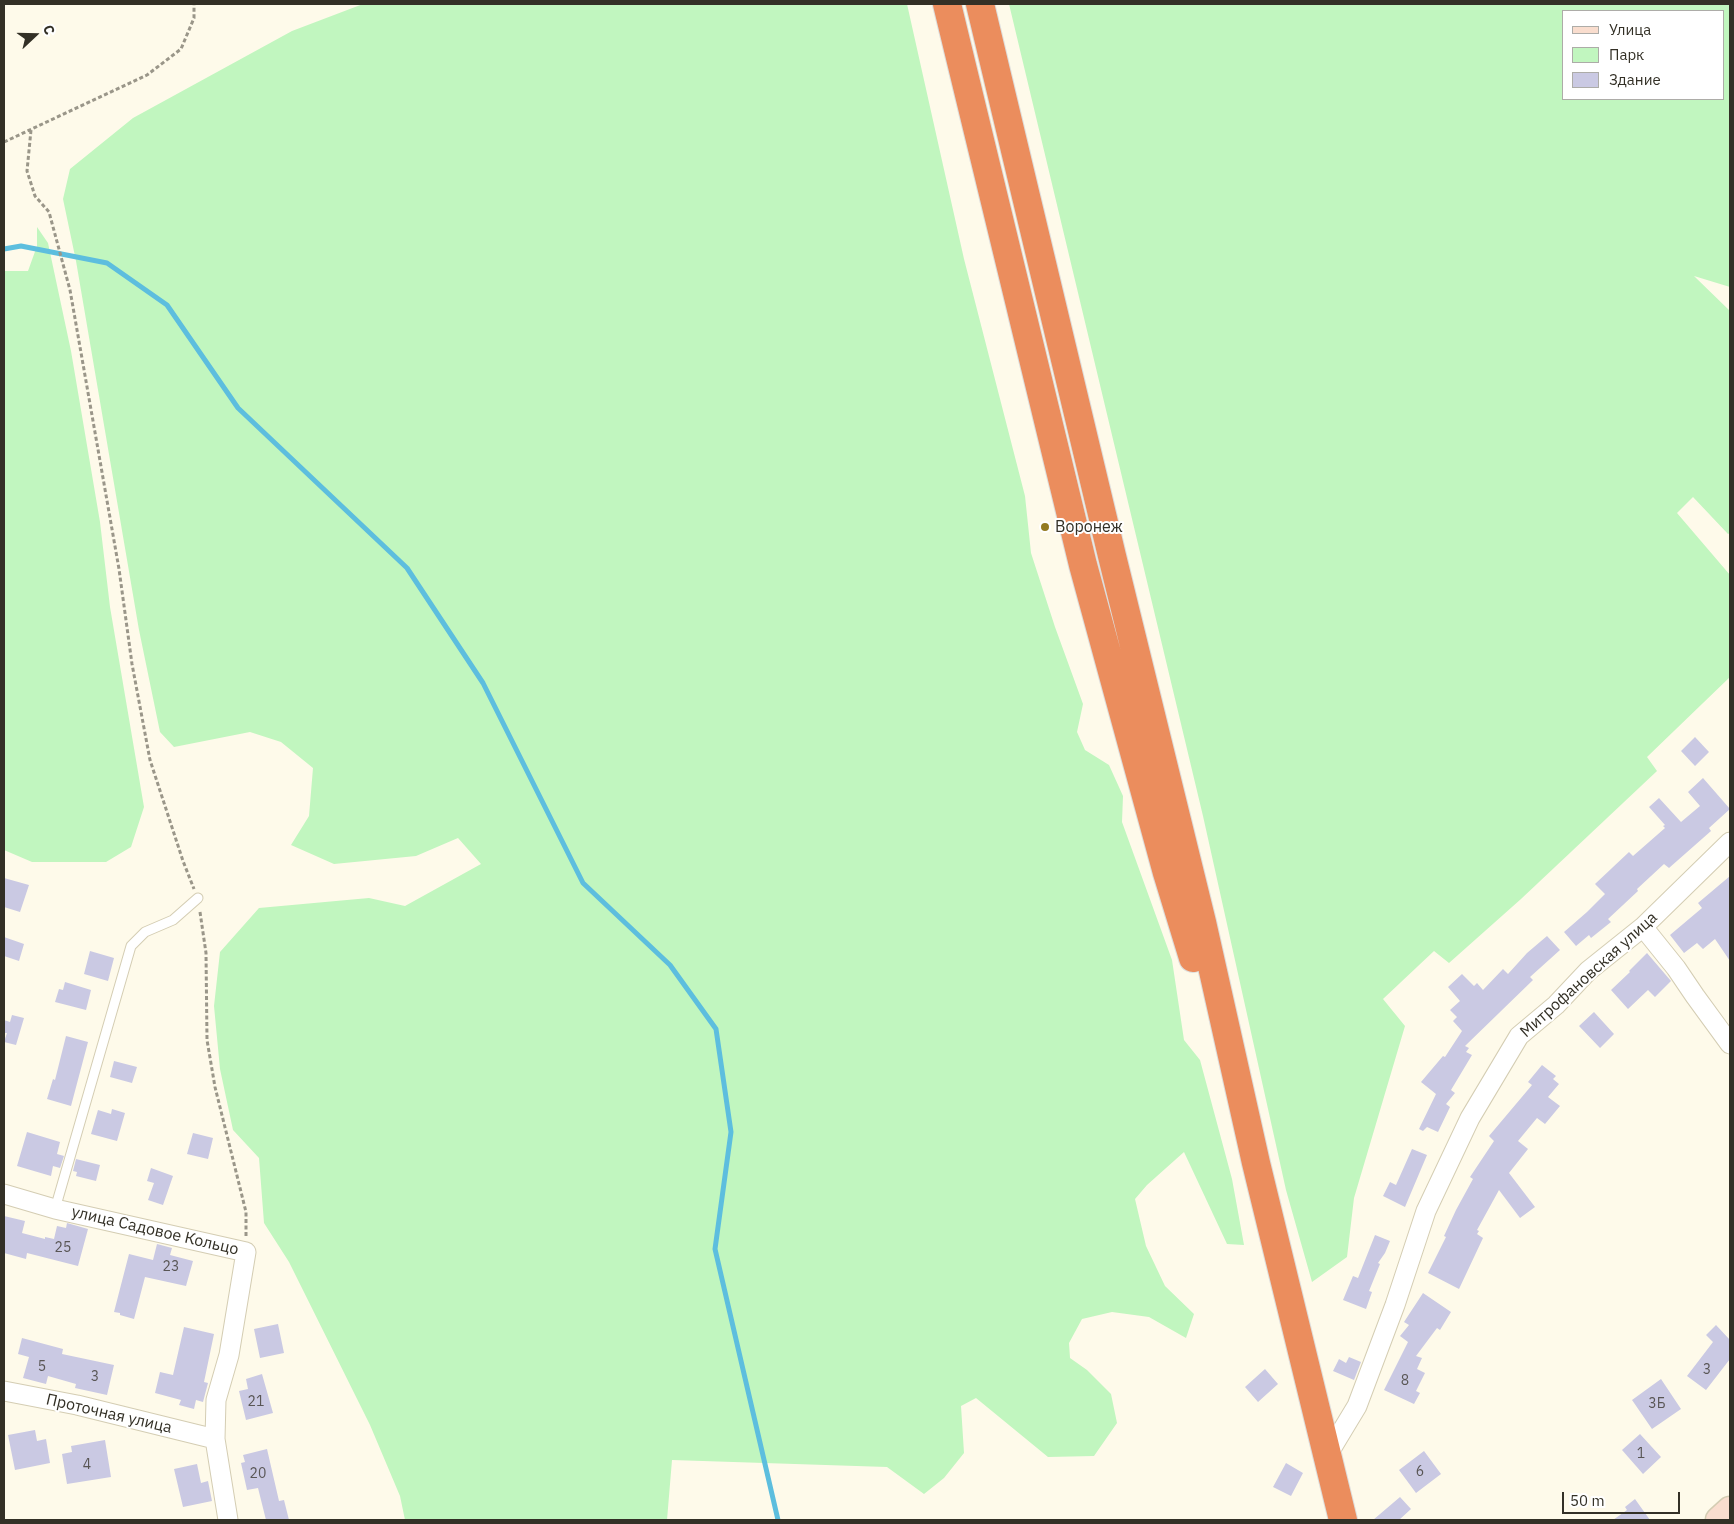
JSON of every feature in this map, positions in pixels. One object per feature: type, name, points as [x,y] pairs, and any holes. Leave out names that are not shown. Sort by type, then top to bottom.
[{"type":"highway","points":[[947,4],[1083,565],[1168,873],[1256,1163]]},
{"type":"highway","points":[[980,4],[1202,922],[1256,1163],[1343,1520]]},
{"type":"street","name":"Митрофановская улица","points":[[1328,1454],[1358,1406],[1395,1305],[1426,1211],[1470,1118],[1520,1036],[1556,1005],[1588,971],[1643,926],[1730,842]]},
{"type":"street","points":[[1643,926],[1676,968],[1730,1044]]},
{"type":"street","name":"улица Садовое Кольцо","points":[[4,1194],[55,1209],[246,1252],[229,1354],[216,1400],[215,1439],[228,1520]]},
{"type":"street","name":"Проточная улица","points":[[4,1390],[78,1405],[215,1439]]},
{"type":"street","points":[[1720,1520],[1730,1510]]},
{"type":"lane","points":[[55,1209],[131,946],[145,932],[173,920],[198,898]]},
{"type":"path","points":[[4,142],[147,75],[181,49],[194,18],[194,4]]},
{"type":"path","points":[[31,130],[27,171],[35,196],[49,212],[70,290],[119,569],[132,664],[150,760],[183,861],[198,898],[206,953],[207,1040],[215,1087],[246,1212],[246,1252]]},
{"type":"green space","points":[[363,4],[907,4],[964,259],[1025,496],[1031,553],[1083,704],[1077,732],[1085,750],[1109,765],[1123,796],[1122,822],[1172,960],[1184,1040],[1200,1060],[1232,1179],[1244,1245],[1227,1244],[1184,1152],[1147,1185],[1135,1199],[1146,1246],[1165,1286],[1194,1314],[1186,1338],[1149,1317],[1112,1312],[1082,1319],[1069,1343],[1070,1358],[1087,1370],[1111,1394],[1117,1423],[1094,1456],[1048,1457],[976,1398],[961,1406],[964,1453],[944,1478],[924,1494],[887,1467],[672,1460],[667,1520],[405,1520],[400,1496],[370,1425],[289,1262],[264,1223],[259,1158],[233,1130],[220,1069],[214,1006],[220,952],[259,908],[369,898],[405,906],[481,864],[458,838],[416,856],[334,864],[291,845],[309,816],[313,768],[281,742],[250,732],[174,747],[160,732],[139,630],[76,261],[63,199],[70,169],[133,118],[292,31]]},
{"type":"green space","points":[[1009,4],[1730,4],[1730,287],[1694,276],[1730,311],[1730,533],[1728,534],[1693,497],[1677,513],[1730,575],[1730,677],[1647,757],[1657,771],[1521,899],[1449,963],[1434,951],[1383,999],[1405,1026],[1354,1198],[1347,1257],[1312,1282],[1286,1190],[1203,816]]},
{"type":"green space","points":[[37,227],[48,243],[71,351],[100,522],[110,607],[144,807],[131,847],[106,862],[32,862],[4,850],[4,271],[28,271],[37,246]]},
{"type":"building","points":[[1695,737],[1709,752],[1695,766],[1681,751]]},
{"type":"building","points":[[1703,778],[1730,809],[1709,828],[1711,831],[1669,868],[1664,864],[1637,889],[1638,891],[1608,919],[1611,922],[1591,938],[1589,935],[1576,946],[1564,932],[1605,894],[1595,884],[1629,852],[1633,856],[1665,828],[1663,826],[1665,825],[1649,807],[1659,798],[1681,822],[1700,806],[1688,792]]},
{"type":"building","points":[[1730,876],[1730,961],[1715,939],[1703,949],[1697,943],[1684,953],[1670,935],[1702,908],[1698,903]]},
{"type":"building","points":[[4,878],[29,885],[20,912],[4,907]]},
{"type":"building","points":[[1547,936],[1560,950],[1530,977],[1533,980],[1465,1046],[1469,1048],[1466,1052],[1472,1055],[1451,1090],[1455,1093],[1446,1104],[1450,1107],[1438,1132],[1427,1127],[1423,1131],[1419,1129],[1436,1094],[1421,1082],[1443,1056],[1445,1057],[1462,1031],[1453,1021],[1457,1017],[1450,1010],[1460,1001],[1448,987],[1462,974],[1474,986],[1477,983],[1483,990],[1503,969],[1508,974],[1527,953]]},
{"type":"building","points":[[4,937],[24,944],[19,961],[4,956]]},
{"type":"building","points":[[90,951],[114,958],[108,981],[84,974]]},
{"type":"building","points":[[1647,953],[1671,981],[1655,997],[1648,990],[1628,1009],[1611,990]]},
{"type":"building","points":[[65,982],[91,990],[86,1010],[55,1002],[59,989],[63,990]]},
{"type":"building","points":[[1594,1012],[1614,1034],[1600,1048],[1579,1026]]},
{"type":"building","points":[[12,1015],[24,1018],[16,1045],[4,1042],[7,1033],[4,1033],[4,1020],[10,1022]]},
{"type":"building","points":[[66,1036],[88,1042],[71,1106],[47,1099],[53,1079],[55,1080]]},
{"type":"building","points":[[114,1061],[137,1067],[132,1083],[110,1077]]},
{"type":"building","points":[[1542,1065],[1556,1076],[1553,1079],[1559,1084],[1548,1097],[1560,1106],[1545,1124],[1537,1118],[1518,1141],[1528,1149],[1509,1173],[1535,1207],[1520,1218],[1499,1190],[1477,1230],[1479,1231],[1477,1234],[1483,1238],[1459,1289],[1428,1273],[1446,1237],[1444,1236],[1456,1210],[1473,1179],[1470,1177],[1494,1141],[1489,1136],[1532,1085],[1528,1082]]},
{"type":"building","points":[[112,1109],[125,1113],[117,1141],[91,1134],[98,1110],[111,1114]]},
{"type":"building","points":[[27,1132],[60,1142],[57,1154],[64,1156],[60,1168],[53,1166],[51,1176],[17,1166]]},
{"type":"building","points":[[193,1133],[213,1138],[208,1159],[187,1154]]},
{"type":"building","points":[[1412,1149],[1427,1155],[1405,1207],[1383,1196],[1390,1182],[1396,1185]]},
{"type":"building","points":[[76,1159],[100,1165],[96,1181],[76,1176],[77,1172],[73,1171]]},
{"type":"building","points":[[151,1168],[173,1176],[163,1205],[148,1200],[154,1183],[147,1181]]},
{"type":"building","points":[[4,1216],[25,1221],[22,1233],[45,1239],[45,1237],[54,1239],[57,1226],[66,1228],[67,1223],[88,1229],[78,1266],[27,1253],[26,1259],[4,1253]]},
{"type":"building","points":[[1375,1235],[1390,1241],[1378,1263],[1380,1264],[1369,1291],[1372,1292],[1366,1309],[1343,1300],[1353,1276],[1358,1278]]},
{"type":"building","points":[[157,1244],[172,1248],[170,1255],[193,1261],[186,1286],[145,1277],[134,1319],[114,1312],[129,1254],[153,1260]]},
{"type":"building","points":[[1423,1293],[1451,1312],[1440,1330],[1437,1328],[1416,1356],[1422,1358],[1417,1369],[1425,1373],[1416,1391],[1420,1393],[1414,1404],[1384,1390],[1408,1342],[1400,1336],[1409,1325],[1404,1322]]},
{"type":"building","points":[[278,1324],[284,1353],[260,1358],[254,1329]]},
{"type":"building","points":[[1716,1325],[1730,1340],[1730,1359],[1706,1390],[1687,1376],[1713,1342],[1706,1335]]},
{"type":"building","points":[[184,1327],[214,1334],[204,1382],[208,1383],[203,1402],[196,1400],[194,1409],[179,1405],[181,1400],[155,1393],[160,1372],[173,1375]]},
{"type":"building","points":[[22,1338],[63,1349],[62,1354],[114,1365],[107,1395],[75,1388],[76,1384],[48,1376],[46,1384],[23,1378],[29,1357],[18,1354]]},
{"type":"building","points":[[1349,1357],[1361,1362],[1354,1380],[1333,1371],[1339,1359],[1346,1363]]},
{"type":"building","points":[[1265,1369],[1278,1384],[1258,1402],[1245,1387]]},
{"type":"building","points":[[262,1374],[273,1413],[246,1420],[239,1391],[248,1389],[246,1379]]},
{"type":"building","points":[[1661,1379],[1681,1409],[1652,1429],[1632,1400]]},
{"type":"building","points":[[35,1430],[37,1441],[46,1439],[50,1463],[15,1470],[8,1435]]},
{"type":"building","points":[[1640,1434],[1661,1457],[1643,1474],[1622,1450]]},
{"type":"building","points":[[105,1440],[111,1477],[67,1484],[62,1454],[72,1452],[71,1446]]},
{"type":"building","points":[[267,1449],[279,1501],[284,1500],[289,1520],[266,1520],[258,1488],[247,1490],[241,1463],[245,1462],[243,1455]]},
{"type":"building","points":[[1424,1451],[1441,1474],[1416,1493],[1399,1470]]},
{"type":"building","points":[[1286,1463],[1303,1473],[1291,1496],[1273,1487]]},
{"type":"building","points":[[197,1464],[201,1483],[208,1481],[212,1501],[183,1507],[174,1469]]},
{"type":"building","points":[[1400,1497],[1411,1509],[1399,1520],[1373,1520]]},
{"type":"building","points":[[1635,1499],[1650,1520],[1613,1520],[1627,1510],[1625,1507]]},
{"type":"waterway","points":[[4,249],[21,246],[107,263],[167,305],[238,408],[407,568],[483,683],[583,883],[670,965],[716,1029],[731,1132],[715,1249],[778,1520]]},
{"type":"place","name":"Воронеж","points":[[1045,527]]}]
